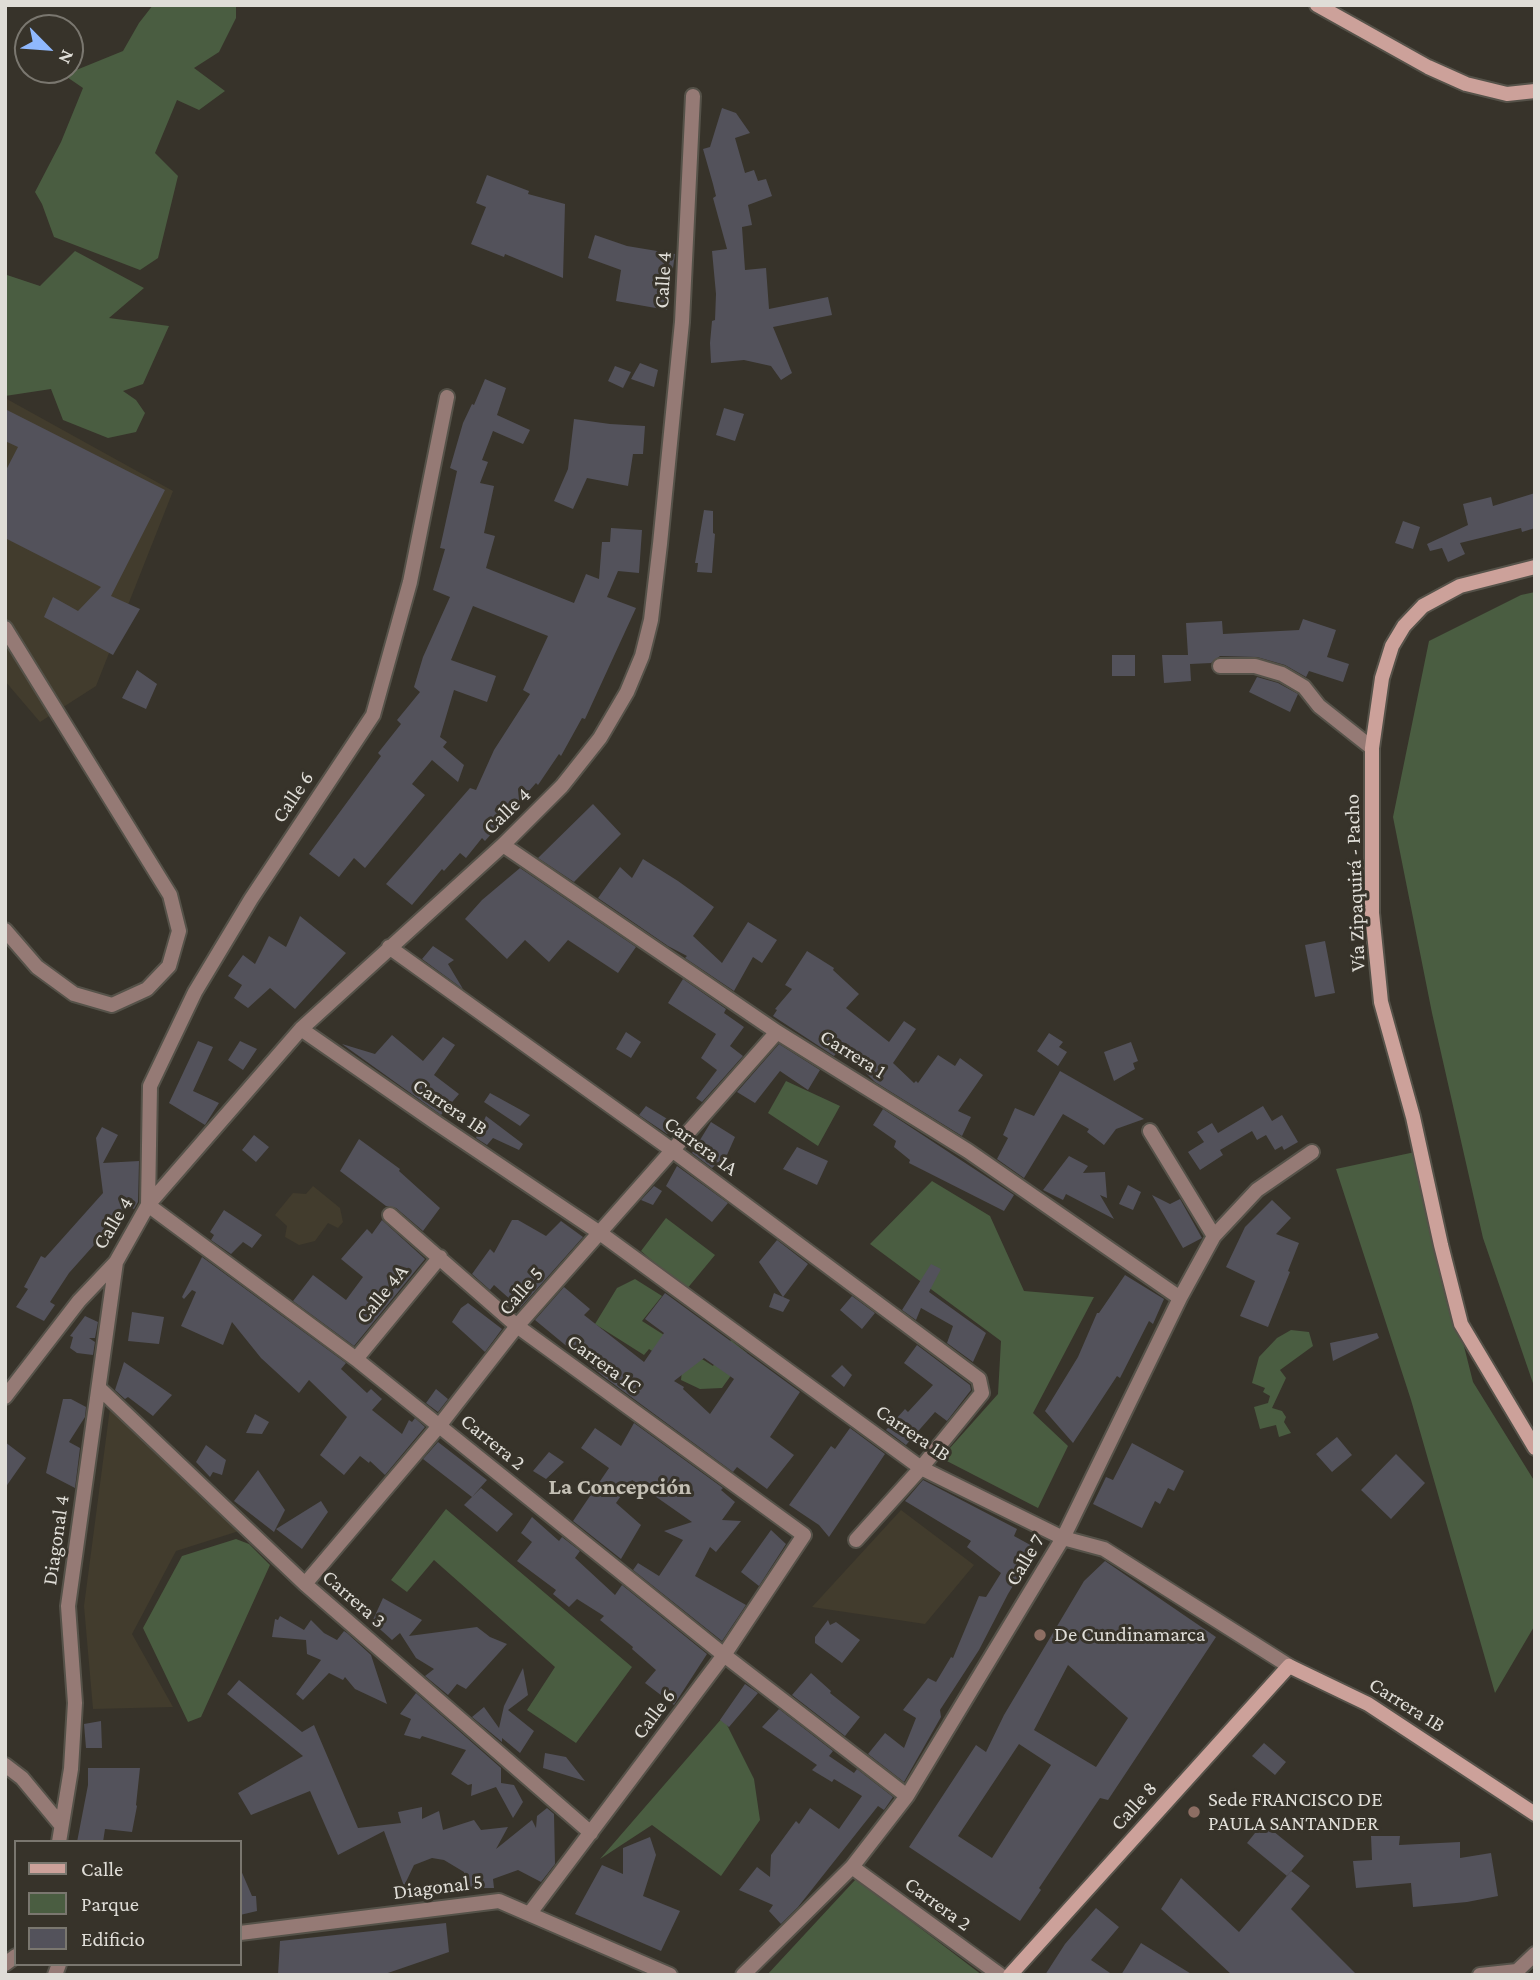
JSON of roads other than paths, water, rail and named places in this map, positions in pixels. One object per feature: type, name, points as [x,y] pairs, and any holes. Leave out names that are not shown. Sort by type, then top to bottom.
[{"type":"main road","points":[[1317,5],[1428,67],[1466,84],[1507,94],[1535,91]]},
{"type":"main road","name":"Vía Zipaquirá - Pacho","points":[[1535,567],[1460,586],[1423,606],[1404,626],[1392,646],[1382,678],[1372,748],[1372,913],[1381,1002],[1413,1118],[1461,1324],[1535,1448]]},
{"type":"main road","name":"Carrera 1B","points":[[1289,1666],[1368,1704],[1535,1814]]},
{"type":"main road","name":"Calle 8","points":[[1010,1975],[1289,1666]]},
{"type":"street","name":"Calle 4","points":[[5,1397],[79,1301],[116,1262],[148,1205],[301,1028],[503,845],[562,786],[600,738],[627,692],[642,656],[651,620],[660,544],[682,322],[693,96]]},
{"type":"street","name":"Calle 6","points":[[148,1205],[150,1086],[195,992],[251,899],[373,715],[410,582],[447,397]]},
{"type":"street","points":[[5,628],[170,895],[179,931],[169,966],[147,989],[112,1005],[74,994],[37,967],[5,930]]},
{"type":"street","points":[[1220,666],[1255,666],[1282,674],[1304,687],[1319,706],[1372,748]]},
{"type":"street","name":"Carrera 1","points":[[503,845],[777,1032],[968,1151],[1180,1298]]},
{"type":"street","name":"Carrera 1A","points":[[389,947],[671,1150],[979,1379],[982,1392],[921,1468]]},
{"type":"street","name":"Carrera 1B","points":[[301,1028],[600,1233],[921,1468],[1063,1538],[1104,1549],[1289,1666]]},
{"type":"street","name":"Calle 5","points":[[305,1584],[439,1426],[517,1326],[777,1032]]},
{"type":"street","points":[[1150,1131],[1214,1236]]},
{"type":"street","name":"Calle 7","points":[[743,1975],[852,1867],[907,1796],[1063,1538],[1180,1298],[1214,1236],[1257,1190],[1312,1152]]},
{"type":"street","name":"Carrera 2","points":[[148,1205],[356,1359],[724,1655],[907,1796]]},
{"type":"street","name":"Carrera 1C","points":[[390,1215],[517,1326],[804,1535]]},
{"type":"street","name":"Calle 4A","points":[[356,1359],[440,1257]]},
{"type":"street","name":"Diagonal 4","points":[[61,1825],[71,1769],[75,1703],[68,1606],[116,1262]]},
{"type":"street","name":"Carrera 3","points":[[99,1388],[305,1584],[591,1833]]},
{"type":"street","points":[[856,1540],[921,1468]]},
{"type":"street","name":"Calle 6","points":[[530,1913],[724,1655],[804,1535]]},
{"type":"street","points":[[5,1765],[22,1778],[61,1825],[59,1840]]},
{"type":"street","name":"Carrera 2","points":[[852,1867],[1000,1975]]},
{"type":"street","name":"Diagonal 5","points":[[242,1933],[499,1901],[670,1975]]},
{"type":"street","points":[[1480,1975],[1517,1970],[1535,1954]]},
{"type":"place","name":"De Cundinamarca","points":[[1040,1635]]},
{"type":"place","name":"Sede FRANCISCO DE PAULA SANTANDER","points":[[1194,1812]]},
{"type":"district","name":"La Concepción","points":[[620,1487]]}]
